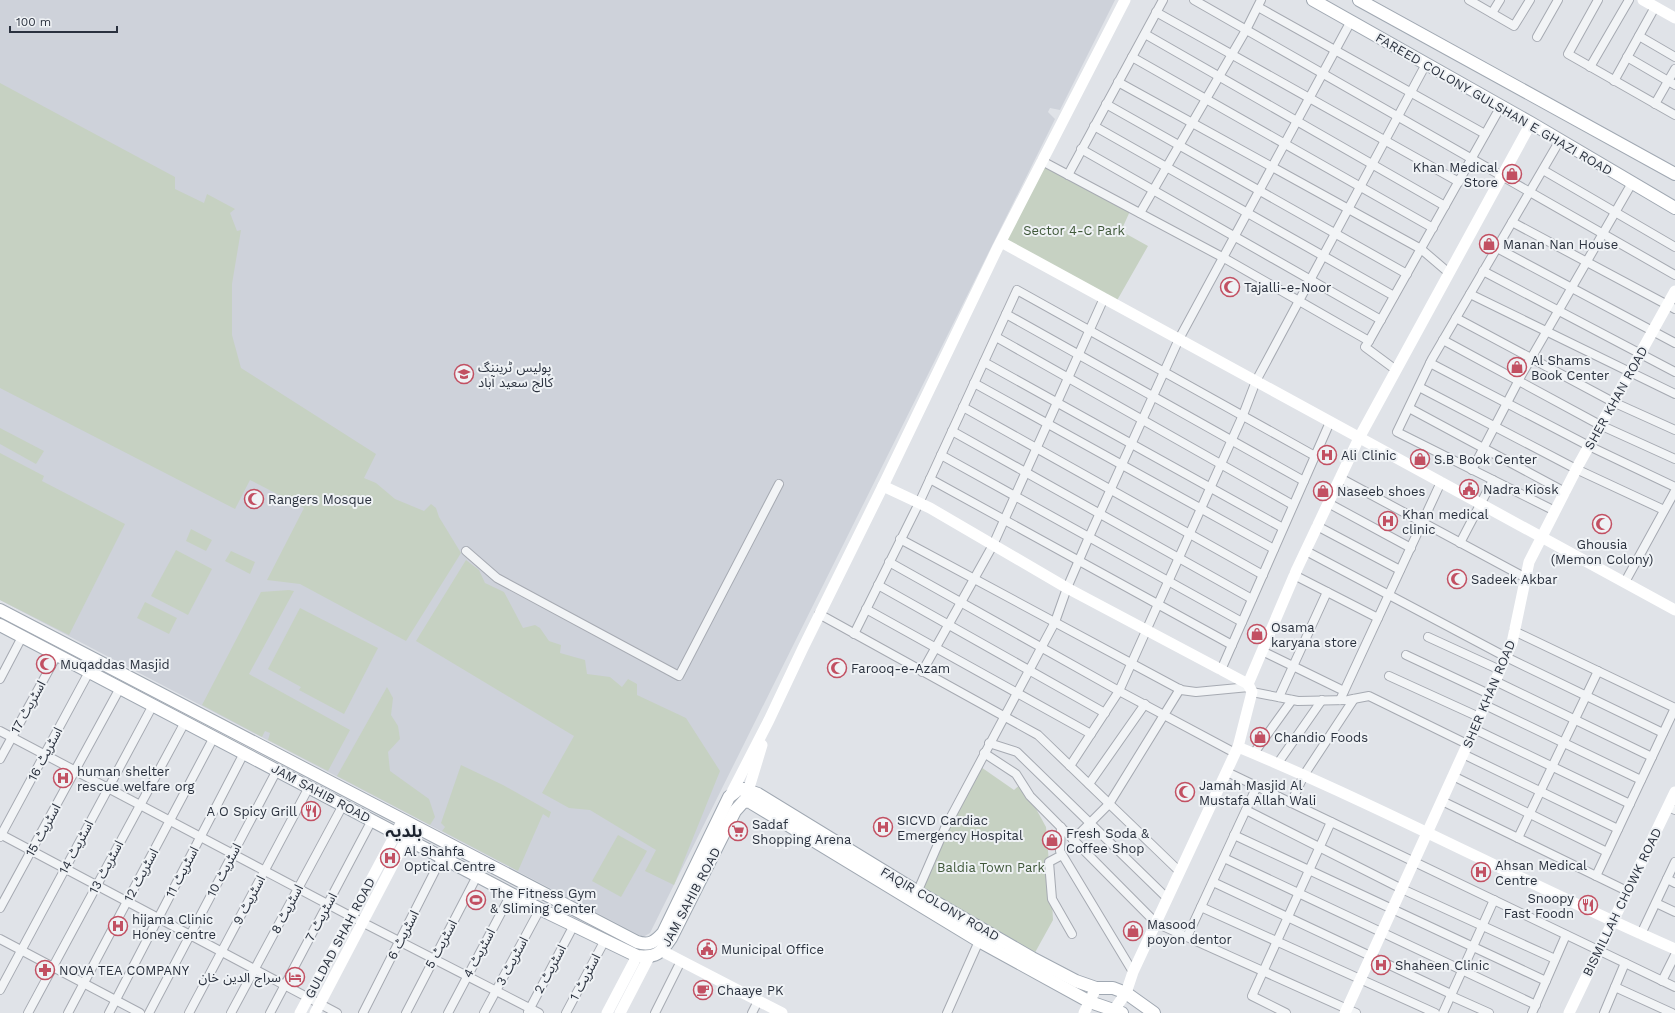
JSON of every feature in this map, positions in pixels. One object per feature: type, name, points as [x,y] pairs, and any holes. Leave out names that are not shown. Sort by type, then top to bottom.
[{"type":"main road","name":"FAREED COLONY GULSHAN E GHAZI ROAD","points":[[1313,0],[1502,106],[1675,208]]},
{"type":"main road","name":"FAREED COLONY GULSHAN E GHAZI ROAD","points":[[1359,0],[1675,174]]},
{"type":"main road","name":"JAM SAHIB ROAD","points":[[0,610],[645,945],[652,943],[663,933],[731,794]]},
{"type":"main road","name":"JAM SAHIB ROAD","points":[[0,625],[540,909],[643,957],[662,951],[671,938],[733,815],[746,795]]},
{"type":"main road","points":[[731,794],[738,790],[746,795]]},
{"type":"main road","name":"FAQIR COLONY ROAD","points":[[746,795],[756,805],[915,897],[1076,981],[1096,988],[1113,988],[1126,993],[1154,1013]]},
{"type":"main road","name":"FAQIR COLONY ROAD","points":[[915,897],[979,941],[1087,1008],[1118,1012]]},
{"type":"street","points":[[731,794],[769,720],[819,614],[883,486],[1001,242],[1125,0]]},
{"type":"street","points":[[1068,175],[1163,0]]},
{"type":"street","points":[[1194,0],[1322,75],[1472,158],[1675,275]]},
{"type":"street","points":[[1470,0],[1514,26],[1530,0]]},
{"type":"street","points":[[1492,13],[1500,0]]},
{"type":"street","points":[[1537,37],[1558,0]]},
{"type":"street","points":[[1598,0],[1568,54],[1675,115]]},
{"type":"street","points":[[1590,67],[1629,0]]},
{"type":"street","points":[[1643,0],[1675,18]]},
{"type":"street","points":[[1140,213],[1232,55],[1259,4],[1335,51],[1485,134]]},
{"type":"street","points":[[1614,81],[1655,7]]},
{"type":"street","points":[[1156,12],[1459,182]]},
{"type":"street","points":[[915,897],[945,828],[989,743],[1055,622],[1078,561],[1179,340],[1351,21]]},
{"type":"street","points":[[1145,34],[1445,206]]},
{"type":"street","points":[[1639,36],[1675,57]]},
{"type":"street","points":[[1132,57],[1433,228]]},
{"type":"street","points":[[1627,57],[1671,83]]},
{"type":"street","points":[[1070,766],[1118,691],[1132,664],[1145,629],[1210,487],[1256,381],[1426,64]]},
{"type":"street","points":[[1655,104],[1671,83],[1675,69]]},
{"type":"street","points":[[1118,82],[1421,249],[1449,273]]},
{"type":"street","points":[[1106,104],[1407,274]]},
{"type":"street","points":[[1396,370],[1365,347],[1502,106]]},
{"type":"street","points":[[1118,1012],[1133,972],[1237,750],[1250,688],[1262,651],[1294,575],[1359,438],[1531,123]]},
{"type":"street","points":[[1094,126],[1394,296]]},
{"type":"street","points":[[1555,512],[1397,432],[1430,363],[1560,140]]},
{"type":"street","points":[[1081,149],[1381,320]]},
{"type":"street","points":[[1042,161],[1224,258],[1369,342]]},
{"type":"street","points":[[1543,170],[1675,246]]},
{"type":"street","points":[[1472,470],[1518,381],[1632,183]]},
{"type":"street","points":[[1512,222],[1671,306]]},
{"type":"street","points":[[1001,242],[1675,610]]},
{"type":"street","points":[[1497,248],[1675,343]]},
{"type":"street","points":[[1483,271],[1675,372]]},
{"type":"street","points":[[854,634],[919,503],[1017,290],[1315,456]]},
{"type":"street","name":"SHER KHAN ROAD","points":[[1349,1012],[1360,979],[1428,832],[1506,657],[1514,631],[1529,562],[1588,446],[1653,331],[1671,306],[1675,291]]},
{"type":"street","points":[[1470,294],[1675,394]]},
{"type":"street","points":[[922,672],[993,545],[1104,298]]},
{"type":"street","points":[[1006,314],[1304,481]]},
{"type":"street","points":[[1456,318],[1613,402],[1675,430]]},
{"type":"street","points":[[996,337],[1293,505]]},
{"type":"street","points":[[1443,340],[1600,425],[1675,459]]},
{"type":"street","points":[[984,362],[1283,528]]},
{"type":"street","points":[[1430,363],[1588,446],[1675,487]]},
{"type":"street","points":[[974,383],[1274,549]]},
{"type":"street","points":[[1419,387],[1576,469],[1664,510]]},
{"type":"street","points":[[963,407],[1263,575]]},
{"type":"street","points":[[1409,408],[1565,492]]},
{"type":"street","points":[[1221,670],[1330,422]]},
{"type":"street","points":[[952,431],[1252,599]]},
{"type":"street","points":[[941,455],[1242,622]]},
{"type":"street","points":[[1340,478],[1526,578]]},
{"type":"street","points":[[930,479],[1232,645]]},
{"type":"street","points":[[1460,543],[1493,480]]},
{"type":"street","points":[[1340,700],[1441,482]]},
{"type":"street","points":[[466,551],[497,578],[679,676],[779,484]]},
{"type":"street","points":[[883,486],[919,503],[1067,588],[1221,670],[1250,688],[1292,700],[1340,700],[1369,696],[1540,791],[1618,829]]},
{"type":"street","points":[[1624,582],[1675,491]]},
{"type":"street","points":[[1328,503],[1411,548]]},
{"type":"street","points":[[1317,526],[1400,570]]},
{"type":"street","points":[[900,539],[1180,689],[1196,692],[1250,688]]},
{"type":"street","points":[[1306,550],[1506,657],[1663,734]]},
{"type":"street","points":[[889,562],[1118,691],[1165,715],[1237,750],[1254,753],[1428,832],[1612,922],[1675,949]]},
{"type":"street","points":[[1294,575],[1378,618]]},
{"type":"street","points":[[878,585],[1105,712]]},
{"type":"street","points":[[1279,697],[1327,592]]},
{"type":"street","points":[[866,609],[1091,734]]},
{"type":"street","points":[[819,614],[1038,735],[1179,871]]},
{"type":"street","points":[[1514,631],[1675,708],[1596,876]]},
{"type":"street","points":[[0,679],[22,637]]},
{"type":"street","points":[[1428,637],[1500,670]]},
{"type":"street","points":[[1262,651],[1344,691]]},
{"type":"street","name":"اسٹریٹ 17","points":[[0,759],[57,655]]},
{"type":"street","points":[[1406,656],[1489,694]]},
{"type":"street","points":[[1518,838],[1598,671]]},
{"type":"street","name":"اسٹریٹ 16","points":[[0,835],[89,672]]},
{"type":"street","points":[[1389,676],[1479,717]]},
{"type":"street","points":[[1495,681],[1652,757]]},
{"type":"street","name":"اسٹریٹ 15","points":[[0,908],[120,688]]},
{"type":"street","points":[[1073,840],[1109,804],[1180,689]]},
{"type":"street","points":[[1291,803],[1304,776],[1354,699]]},
{"type":"street","points":[[1254,753],[1292,700]]},
{"type":"street","points":[[1278,764],[1322,700]]},
{"type":"street","points":[[1089,784],[1145,704]]},
{"type":"street","name":"اسٹریٹ 14","points":[[0,990],[153,705]]},
{"type":"street","points":[[1484,705],[1641,780]]},
{"type":"street","points":[[746,795],[769,720]]},
{"type":"street","name":"اسٹریٹ 13","points":[[28,1013],[185,722]]},
{"type":"street","points":[[1474,729],[1630,804]]},
{"type":"street","points":[[0,731],[264,871],[468,976],[529,1011],[539,1013]]},
{"type":"street","name":"اسٹریٹ 12","points":[[68,1013],[214,737]]},
{"type":"street","points":[[989,743],[1017,752],[1167,898]]},
{"type":"street","name":"اسٹریٹ 11","points":[[109,1013],[244,753]]},
{"type":"street","points":[[984,753],[1016,774],[1030,796],[1156,923],[1263,971],[1349,1012]]},
{"type":"street","name":"اسٹریٹ 10","points":[[149,1013],[277,770]]},
{"type":"street","points":[[1227,772],[1675,987]]},
{"type":"street","points":[[1453,776],[1608,852]]},
{"type":"street","points":[[1187,937],[1257,786]]},
{"type":"street","name":"اسٹریٹ 9","points":[[189,1013],[309,787]]},
{"type":"street","name":"BISMILLAH CHOWK ROAD","points":[[1569,1013],[1627,891],[1671,808],[1675,792]]},
{"type":"street","points":[[1442,801],[1627,891]]},
{"type":"street","name":"اسٹریٹ 8","points":[[231,1013],[343,805]]},
{"type":"street","points":[[1246,810],[1402,889],[1555,959]]},
{"type":"street","name":"اسٹریٹ 7","points":[[270,1013],[372,820]]},
{"type":"street","points":[[1286,1013],[1252,996],[1331,822]]},
{"type":"street","name":"GULDAD SHAH ROAD","points":[[300,1013],[396,833],[408,823]]},
{"type":"street","name":"GULDAD SHAH ROAD","points":[[317,1009],[407,839],[408,823]]},
{"type":"street","points":[[1061,827],[1060,851],[1133,972]]},
{"type":"street","points":[[0,835],[308,999],[317,1009],[336,1013]]},
{"type":"street","points":[[1234,835],[1546,980]]},
{"type":"street","points":[[1062,855],[1049,862],[1052,898],[1072,934]]},
{"type":"street","name":"اسٹریٹ 6","points":[[363,1013],[442,857]]},
{"type":"street","points":[[1224,858],[1536,1005]]},
{"type":"street","points":[[1641,934],[1656,903],[1671,881],[1675,862]]},
{"type":"street","name":"اسٹریٹ 5","points":[[406,1013],[477,876]]},
{"type":"street","points":[[1213,882],[1489,1013]]},
{"type":"street","name":"اسٹریٹ 4","points":[[448,1013],[511,894]]},
{"type":"street","points":[[1442,1013],[1494,900]]},
{"type":"street","points":[[1656,903],[1675,912]]},
{"type":"street","points":[[1201,907],[1435,1013]]},
{"type":"street","name":"اسٹریٹ 3","points":[[484,1013],[540,909]]},
{"type":"street","name":"اسٹریٹ 2","points":[[529,1011],[574,925]]},
{"type":"street","points":[[1532,1013],[1566,935]]},
{"type":"street","points":[[0,939],[140,1013]]},
{"type":"street","name":"اسٹریٹ 1","points":[[566,1013],[604,940]]},
{"type":"street","points":[[947,1013],[979,941]]},
{"type":"street","points":[[662,951],[782,1013]]},
{"type":"street","points":[[1662,981],[1675,955]]},
{"type":"street","points":[[607,1013],[643,957]]},
{"type":"street","points":[[620,1013],[643,957]]},
{"type":"street","points":[[655,1013],[681,961]]},
{"type":"street","points":[[1605,1013],[1625,963]]},
{"type":"street","points":[[1615,987],[1672,1013]]},
{"type":"street","points":[[1087,1008],[1096,988]]},
{"type":"street","points":[[752,1013],[758,1001]]},
{"type":"shaded area","name":"پولیس ٹریننگ کالج سعید آباد","points":[[0,0],[1115,0],[1060,110],[1050,108],[1048,112],[1055,119],[650,933],[643,937],[0,600]]},
{"type":"green space","points":[[0,83],[175,177],[175,189],[204,203],[207,194],[235,209],[230,213],[237,231],[241,230],[232,284],[232,335],[241,368],[376,454],[364,478],[376,483],[395,499],[424,511],[431,504],[436,508],[439,517],[461,553],[406,641],[300,584],[267,580],[304,508],[250,480],[235,509],[0,388]]},
{"type":"green space","name":"Sector 4-C Park","points":[[1042,161],[1131,209],[1121,231],[1148,246],[1115,304],[1001,242]]},
{"type":"green space","points":[[0,428],[44,451],[36,464],[0,444]]},
{"type":"green space","points":[[0,453],[44,476],[42,481],[125,524],[69,635],[0,600]]},
{"type":"green space","points":[[191,529],[212,540],[206,551],[186,541]]},
{"type":"green space","points":[[176,550],[212,569],[188,615],[151,596]]},
{"type":"green space","points":[[231,551],[255,562],[250,574],[225,561]]},
{"type":"green space","points":[[466,560],[479,570],[485,583],[504,592],[523,628],[535,625],[540,628],[549,641],[561,645],[560,653],[585,660],[587,674],[610,677],[622,687],[628,679],[637,684],[637,695],[686,718],[720,771],[674,885],[645,871],[656,850],[590,810],[569,808],[542,793],[574,736],[416,641]]},
{"type":"green space","points":[[294,591],[249,674],[350,730],[328,771],[268,740],[270,733],[265,731],[262,737],[202,705],[261,592]]},
{"type":"green space","points":[[145,602],[177,618],[169,634],[137,618]]},
{"type":"green space","points":[[300,608],[378,648],[344,714],[299,690],[301,687],[268,669]]},
{"type":"green space","points":[[387,687],[393,698],[391,715],[398,726],[400,739],[388,752],[390,771],[429,799],[435,817],[430,825],[337,776]]},
{"type":"green space","points":[[461,765],[503,785],[551,812],[549,818],[543,814],[518,871],[442,831],[445,827],[441,823]]},
{"type":"green space","name":"Baldia Town Park","points":[[978,765],[1014,790],[1022,783],[1046,827],[1053,920],[1032,958],[918,892]]},
{"type":"green space","points":[[618,835],[647,851],[621,897],[592,881]]},
{"type":"place","name":"Khan Medical Store","points":[[1512,174]]},
{"type":"place","name":"Manan Nan House","points":[[1489,244]]},
{"type":"place","name":"Tajalli-e-Noor","points":[[1230,287]]},
{"type":"place","name":"Al Shams Book Center","points":[[1517,367]]},
{"type":"place","name":"پولیس ٹریننگ کالج سعید آباد","points":[[464,374]]},
{"type":"place","name":"Ali Clinic","points":[[1327,455]]},
{"type":"place","name":"S.B Book Center","points":[[1420,459]]},
{"type":"place","name":"Nadra Kiosk","points":[[1469,489]]},
{"type":"place","name":"Naseeb shoes","points":[[1323,491]]},
{"type":"place","name":"Rangers Mosque","points":[[254,499]]},
{"type":"place","name":"Khan medical clinic","points":[[1388,521]]},
{"type":"place","name":"Ghousia (Memon Colony)","points":[[1602,524]]},
{"type":"place","name":"Sadeek Akbar","points":[[1457,579]]},
{"type":"place","name":"Osama karyana store","points":[[1257,634]]},
{"type":"place","name":"Muqaddas Masjid","points":[[46,664]]},
{"type":"place","name":"Farooq-e-Azam","points":[[837,668]]},
{"type":"place","name":"Chandio Foods","points":[[1260,737]]},
{"type":"place","name":"human shelter rescue welfare org","points":[[63,778]]},
{"type":"place","name":"Jamah Masjid Al Mustafa Allah Wali","points":[[1185,792]]},
{"type":"place","name":"A O Spicy Grill","points":[[311,811]]},
{"type":"place","name":"SICVD Cardiac Emergency Hospital","points":[[883,827]]},
{"type":"place","name":"Sadaf Shopping Arena","points":[[738,831]]},
{"type":"place","name":"Fresh Soda & Coffee Shop","points":[[1052,840]]},
{"type":"place","name":"Al Shahfa Optical Centre","points":[[390,858]]},
{"type":"place","name":"Ahsan Medical Centre","points":[[1481,872]]},
{"type":"place","name":"The Fitness Gym & Sliming Center","points":[[476,900]]},
{"type":"place","name":"Snoopy Fast Foodn","points":[[1588,905]]},
{"type":"place","name":"hijama Clinic Honey centre","points":[[118,926]]},
{"type":"place","name":"Masood poyon dentor","points":[[1133,931]]},
{"type":"place","name":"Municipal Office","points":[[707,949]]},
{"type":"place","name":"Shaheen Clinic","points":[[1381,965]]},
{"type":"place","name":"NOVA TEA COMPANY","points":[[45,970]]},
{"type":"place","name":"سراج الدین خان","points":[[295,977]]},
{"type":"place","name":"Chaaye PK","points":[[703,990]]},
{"type":"district","name":"بلدیہ","points":[[404,831]]}]
